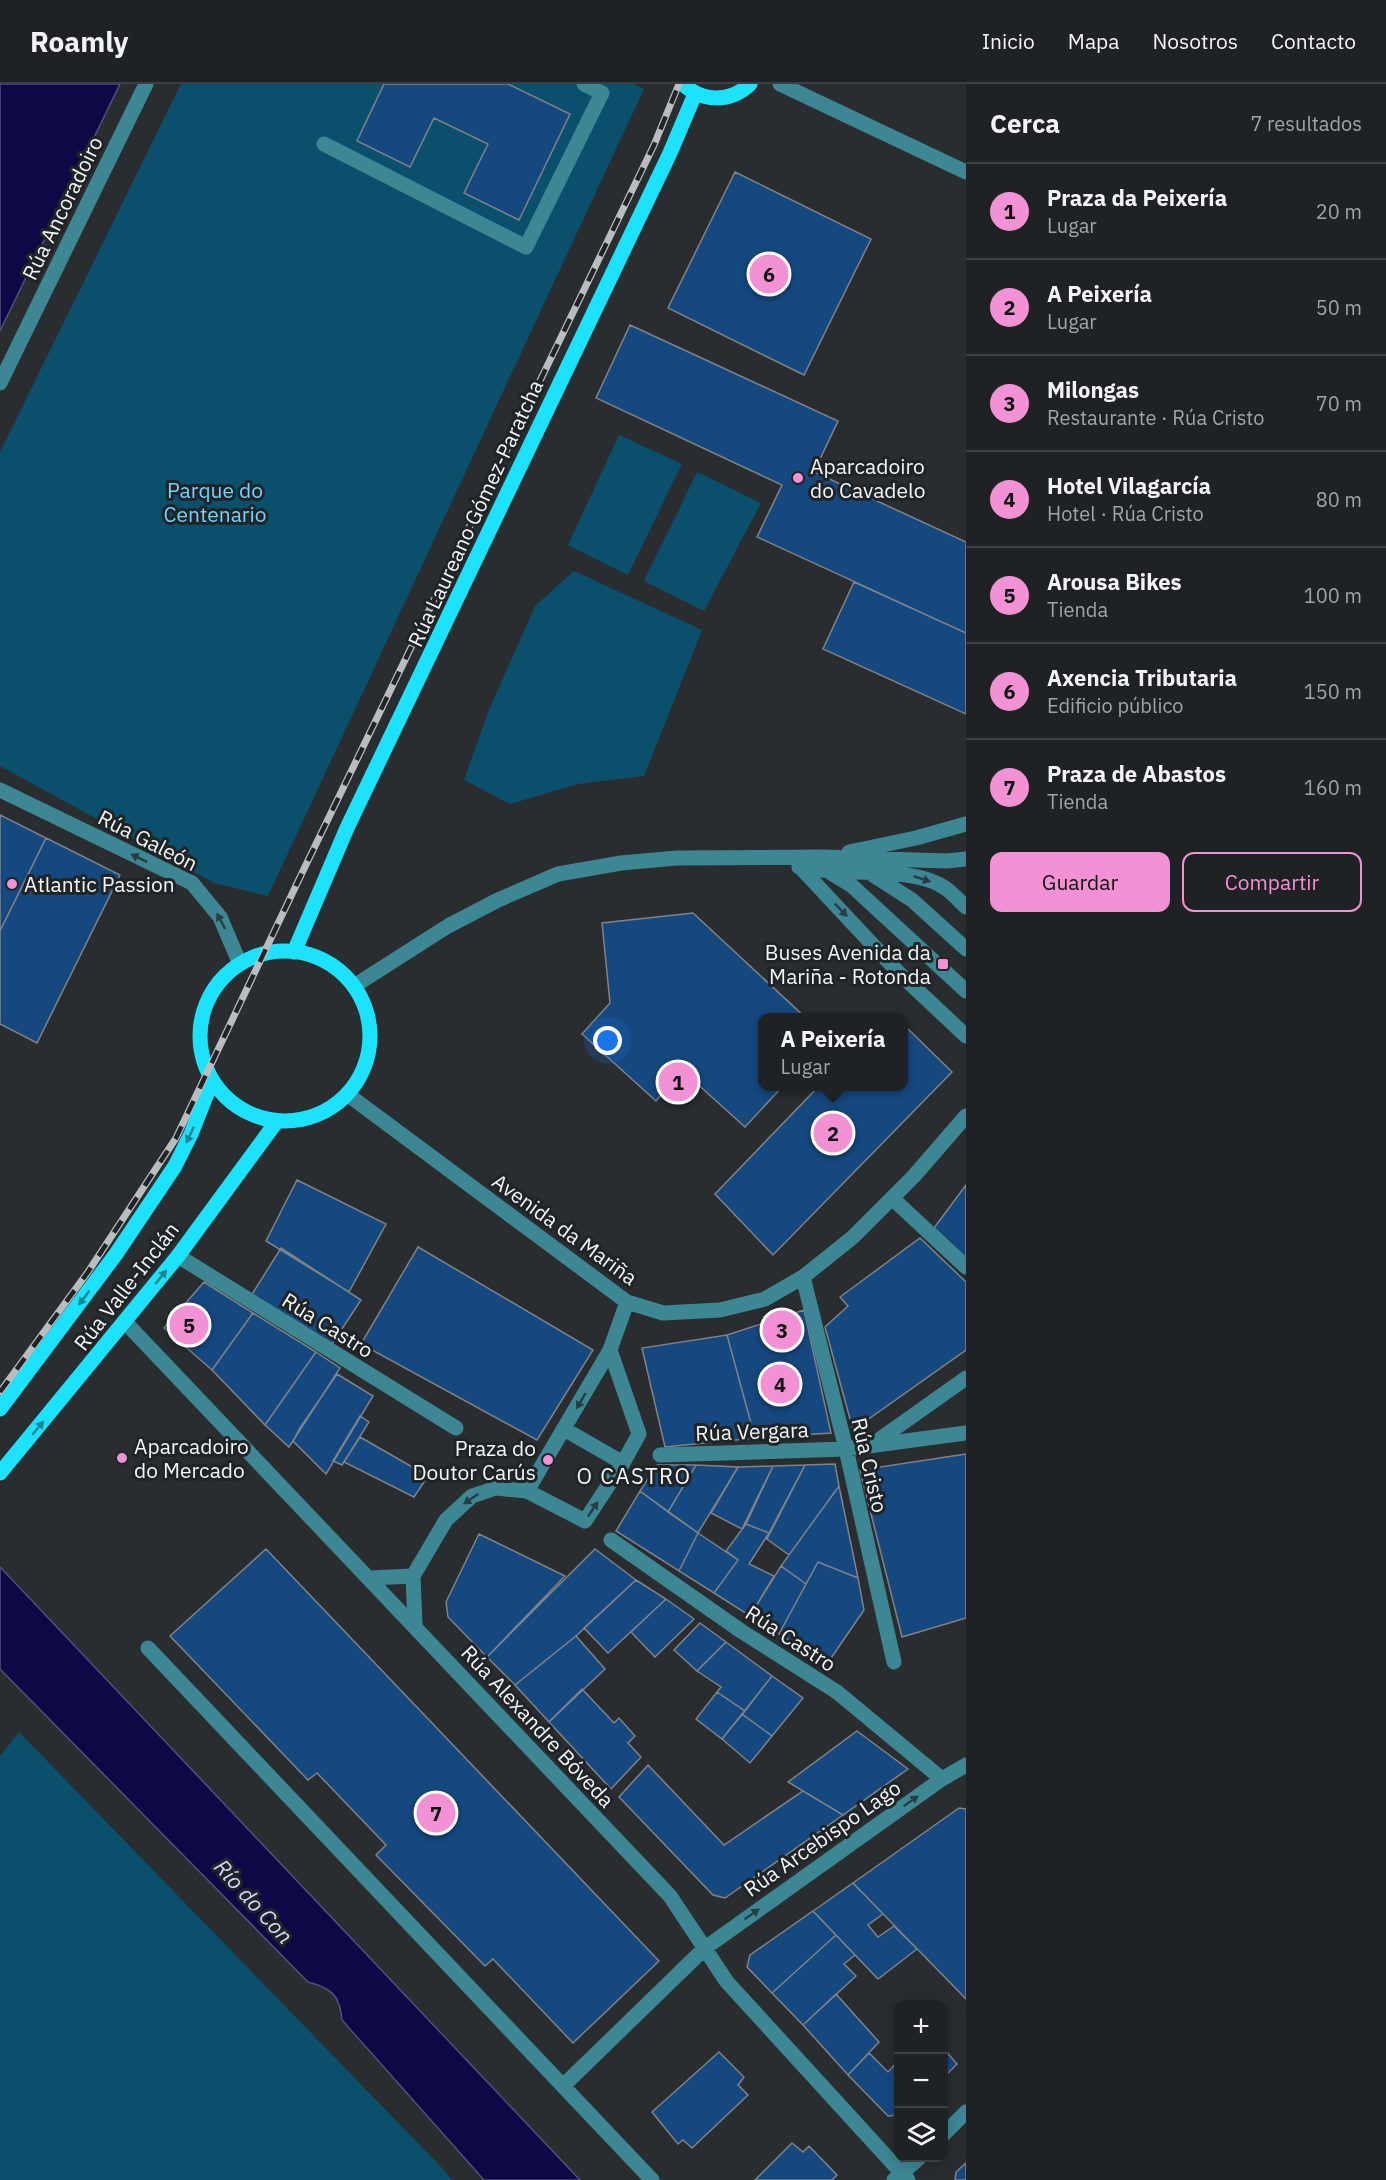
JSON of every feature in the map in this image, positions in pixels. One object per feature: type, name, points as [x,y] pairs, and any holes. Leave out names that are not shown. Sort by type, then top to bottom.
[{"type":"main road","points":[[683,84],[695,94],[711,98],[727,97],[742,91],[750,84]]},
{"type":"main road","name":"Rúa Laureano Gómez-Paratcha","points":[[294,952],[347,828],[670,153],[695,94]]},
{"type":"main road","points":[[294,952],[321,960],[354,986],[366,1013],[370,1041],[367,1060],[359,1078],[333,1107],[316,1116],[277,1121],[258,1117],[240,1108],[224,1096],[212,1081],[201,1055],[201,1020],[215,988],[240,964],[263,955],[294,952]]},
{"type":"main road","name":"Rúa Valle-Inclán","points":[[0,1409],[116,1254],[175,1166],[191,1134],[212,1081]]},
{"type":"main road","name":"Rúa Valle-Inclán","points":[[0,1473],[178,1256],[277,1121]]},
{"type":"street","name":"Rúa Ancoradoiro","points":[[0,383],[146,84]]},
{"type":"street","points":[[324,144],[526,247],[602,93],[584,84]]},
{"type":"street","points":[[780,84],[966,172]]},
{"type":"street","name":"Rúa Galeón","points":[[0,790],[192,883],[220,917],[240,964]]},
{"type":"street","points":[[826,864],[964,825]]},
{"type":"street","points":[[354,986],[448,926],[498,900],[558,874],[621,863],[678,858],[783,858],[826,864],[870,874],[917,875],[944,887],[966,907]]},
{"type":"street","points":[[783,858],[800,867],[900,974],[966,1036]]},
{"type":"street","points":[[800,867],[966,859]]},
{"type":"street","points":[[826,864],[966,991]]},
{"type":"street","points":[[870,874],[912,900],[966,949]]},
{"type":"street","name":"Avenida da Mariña","points":[[347,1094],[627,1302],[663,1313],[720,1310],[765,1299],[803,1277],[853,1237],[914,1176],[966,1116]]},
{"type":"street","points":[[892,1198],[966,1267]]},
{"type":"street","name":"Rúa Castro","points":[[178,1256],[456,1428]]},
{"type":"street","name":"Rúa Cristo","points":[[803,1277],[846,1449],[894,1662]]},
{"type":"street","points":[[527,1491],[610,1350],[627,1302]]},
{"type":"street","name":"Rúa Alexandre Bóveda","points":[[125,1322],[670,1896],[727,1982],[902,2178]]},
{"type":"street","points":[[415,1625],[413,1576],[446,1520],[472,1496],[496,1488],[527,1491],[585,1521],[639,1434],[610,1350]]},
{"type":"street","points":[[871,1446],[966,1378]]},
{"type":"street","points":[[564,1429],[623,1463]]},
{"type":"street","name":"Rúa Vergara","points":[[660,1455],[846,1449],[966,1433]]},
{"type":"street","name":"Rúa Castro","points":[[611,1540],[722,1617],[837,1692],[942,1779]]},
{"type":"street","points":[[370,1578],[413,1576]]},
{"type":"street","points":[[148,1648],[652,2180]]},
{"type":"street","name":"Rúa Arcebispo Lago","points":[[563,2086],[705,1948],[942,1779],[966,1765]]},
{"type":"street","points":[[948,2130],[966,2112]]},
{"type":"street","points":[[902,2178],[915,2162]]},
{"type":"green space","name":"Parque do Centenario","points":[[181,84],[633,84],[644,89],[268,896],[214,883],[0,766],[0,452]]},
{"type":"green space","points":[[619,435],[682,464],[628,575],[568,545]]},
{"type":"green space","points":[[697,472],[761,503],[704,611],[644,581]]},
{"type":"green space","points":[[574,571],[702,630],[644,776],[578,784],[510,804],[464,780],[489,710],[535,606]]},
{"type":"green space","points":[[19,1732],[452,2180],[0,2180],[0,1756]]},
{"type":"water","points":[[0,84],[120,84],[0,331]]},
{"type":"water","name":"Río do Con","points":[[0,1567],[580,2180],[484,2180],[342,2020],[339,2004],[333,1994],[323,1987],[308,1982],[0,1669]]},
{"type":"building","points":[[384,84],[508,84],[570,114],[519,220],[464,193],[488,144],[434,118],[410,167],[357,141]]},
{"type":"building","points":[[735,172],[871,239],[804,375],[668,308]]},
{"type":"building","name":"Aparcadoiro do Cavadelo","points":[[630,325],[838,421],[814,472],[966,542],[966,633],[757,537],[782,485],[596,398]]},
{"type":"building","points":[[854,582],[966,633],[966,714],[823,649]]},
{"type":"building","name":"Atlantic Passion","points":[[0,815],[46,838],[0,931]]},
{"type":"building","points":[[46,838],[120,875],[37,1043],[0,1024],[0,931]]},
{"type":"building","points":[[693,913],[801,1013],[758,1013],[758,1091],[778,1091],[745,1127],[683,1071],[656,1101],[582,1034],[610,1003],[602,923]]},
{"type":"building","points":[[908,1029],[952,1072],[773,1255],[715,1194],[814,1091],[908,1091]]},
{"type":"building","points":[[297,1180],[386,1224],[349,1292],[266,1241]]},
{"type":"building","points":[[966,1185],[966,1258],[934,1228]]},
{"type":"building","points":[[920,1238],[966,1282],[966,1350],[853,1430],[825,1327],[848,1306],[840,1297]]},
{"type":"building","points":[[418,1247],[593,1350],[537,1440],[361,1344]]},
{"type":"building","points":[[281,1248],[361,1300],[332,1344],[251,1296]]},
{"type":"building","points":[[204,1282],[253,1313],[212,1370],[164,1328]]},
{"type":"building","points":[[804,1310],[831,1433],[755,1438],[727,1335]]},
{"type":"building","points":[[253,1313],[316,1352],[265,1425],[212,1370]]},
{"type":"building","points":[[727,1335],[755,1438],[665,1447],[642,1348]]},
{"type":"building","points":[[316,1352],[340,1368],[289,1447],[265,1425]]},
{"type":"building","points":[[337,1374],[373,1396],[326,1474],[293,1441]]},
{"type":"building","points":[[360,1416],[369,1422],[342,1465],[333,1461]]},
{"type":"building","points":[[360,1437],[428,1476],[414,1497],[344,1462]]},
{"type":"building","points":[[966,1454],[966,1618],[902,1637],[860,1470]]},
{"type":"building","points":[[835,1464],[839,1486],[789,1555],[767,1539],[805,1465]]},
{"type":"building","points":[[657,1465],[696,1465],[668,1512],[640,1491]]},
{"type":"building","points":[[696,1465],[738,1467],[698,1533],[668,1512]]},
{"type":"building","points":[[805,1465],[769,1533],[746,1524],[773,1466]]},
{"type":"building","points":[[773,1466],[742,1529],[711,1513],[738,1467]]},
{"type":"building","points":[[839,1486],[858,1578],[818,1562],[806,1584],[781,1566]]},
{"type":"building","points":[[640,1491],[698,1533],[679,1571],[616,1531]]},
{"type":"building","points":[[746,1524],[769,1533],[749,1564],[774,1576],[750,1616],[714,1593],[738,1560],[726,1551]]},
{"type":"building","points":[[698,1533],[738,1560],[714,1593],[679,1571]]},
{"type":"building","points":[[479,1534],[565,1576],[487,1657],[448,1617],[446,1602]]},
{"type":"building","points":[[266,1549],[659,1961],[573,2043],[493,1959],[485,1966],[376,1855],[386,1845],[317,1773],[308,1780],[170,1636]]},
{"type":"building","points":[[595,1549],[636,1580],[576,1636],[515,1685],[487,1657]]},
{"type":"building","points":[[818,1562],[858,1578],[864,1610],[827,1664],[779,1634]]},
{"type":"building","points":[[781,1566],[806,1584],[779,1634],[750,1616]]},
{"type":"building","points":[[636,1580],[666,1599],[608,1653],[584,1628]]},
{"type":"building","points":[[666,1599],[694,1619],[655,1657],[631,1632]]},
{"type":"building","points":[[700,1623],[726,1642],[697,1671],[674,1650]]},
{"type":"building","points":[[576,1636],[605,1669],[549,1722],[515,1685]]},
{"type":"building","points":[[726,1642],[772,1676],[745,1711],[717,1692],[721,1687],[697,1671]]},
{"type":"building","points":[[772,1676],[803,1698],[772,1736],[742,1714]]},
{"type":"building","points":[[582,1689],[614,1723],[619,1718],[635,1736],[628,1743],[641,1757],[611,1789],[549,1722]]},
{"type":"building","points":[[717,1692],[745,1711],[722,1739],[696,1719]]},
{"type":"building","points":[[742,1714],[772,1736],[750,1763],[722,1739]]},
{"type":"building","points":[[857,1731],[908,1769],[843,1815],[788,1782]]},
{"type":"building","points":[[648,1765],[724,1845],[803,1791],[843,1815],[725,1898],[713,1895],[619,1797]]},
{"type":"building","points":[[959,1808],[966,1809],[966,1999],[853,1883]]},
{"type":"building","points":[[853,1883],[883,1914],[868,1925],[878,1937],[894,1926],[917,1949],[878,1979],[813,1911]]},
{"type":"building","points":[[813,1911],[836,1935],[772,1993],[747,1967],[750,1955]]},
{"type":"building","points":[[836,1935],[855,1955],[844,1964],[856,1976],[803,2025],[772,1993]]},
{"type":"building","points":[[836,1994],[879,2042],[848,2075],[803,2025]]},
{"type":"building","points":[[719,2052],[744,2077],[738,2085],[748,2095],[692,2148],[683,2140],[678,2144],[652,2112]]},
{"type":"building","points":[[869,2053],[888,2072],[894,2065],[894,2115],[888,2116],[848,2075]]},
{"type":"building","points":[[948,2054],[957,2064],[948,2073]]},
{"type":"building","points":[[792,2143],[803,2152],[809,2146],[837,2175],[832,2180],[755,2180]]},
{"type":"building","points":[[966,2163],[966,2180],[955,2180],[956,2172]]},
{"type":"railway","points":[[0,1392],[88,1272],[176,1138],[654,145],[679,84]]},
{"type":"place","name":"Axencia Tributaria","points":[[769,274]]},
{"type":"place","name":"Aparcadoiro do Cavadelo","points":[[798,478]]},
{"type":"place","name":"Atlantic Passion","points":[[12,884]]},
{"type":"place","name":"Buses Avenida da Mariña - Rotonda","points":[[943,964]]},
{"type":"place","name":"Praza da Peixería","points":[[678,1082]]},
{"type":"place","name":"A Peixería","points":[[833,1133]]},
{"type":"place","name":"Arousa Bikes","points":[[189,1325]]},
{"type":"place","name":"Milongas","points":[[782,1330]]},
{"type":"place","name":"Hotel Vilagarcía","points":[[780,1384]]},
{"type":"place","name":"Aparcadoiro do Mercado","points":[[122,1458]]},
{"type":"place","name":"Praza do Doutor Carús","points":[[548,1460]]},
{"type":"place","name":"Praza de Abastos","points":[[436,1813]]},
{"type":"district","name":"O CASTRO","points":[[634,1475]]}]
